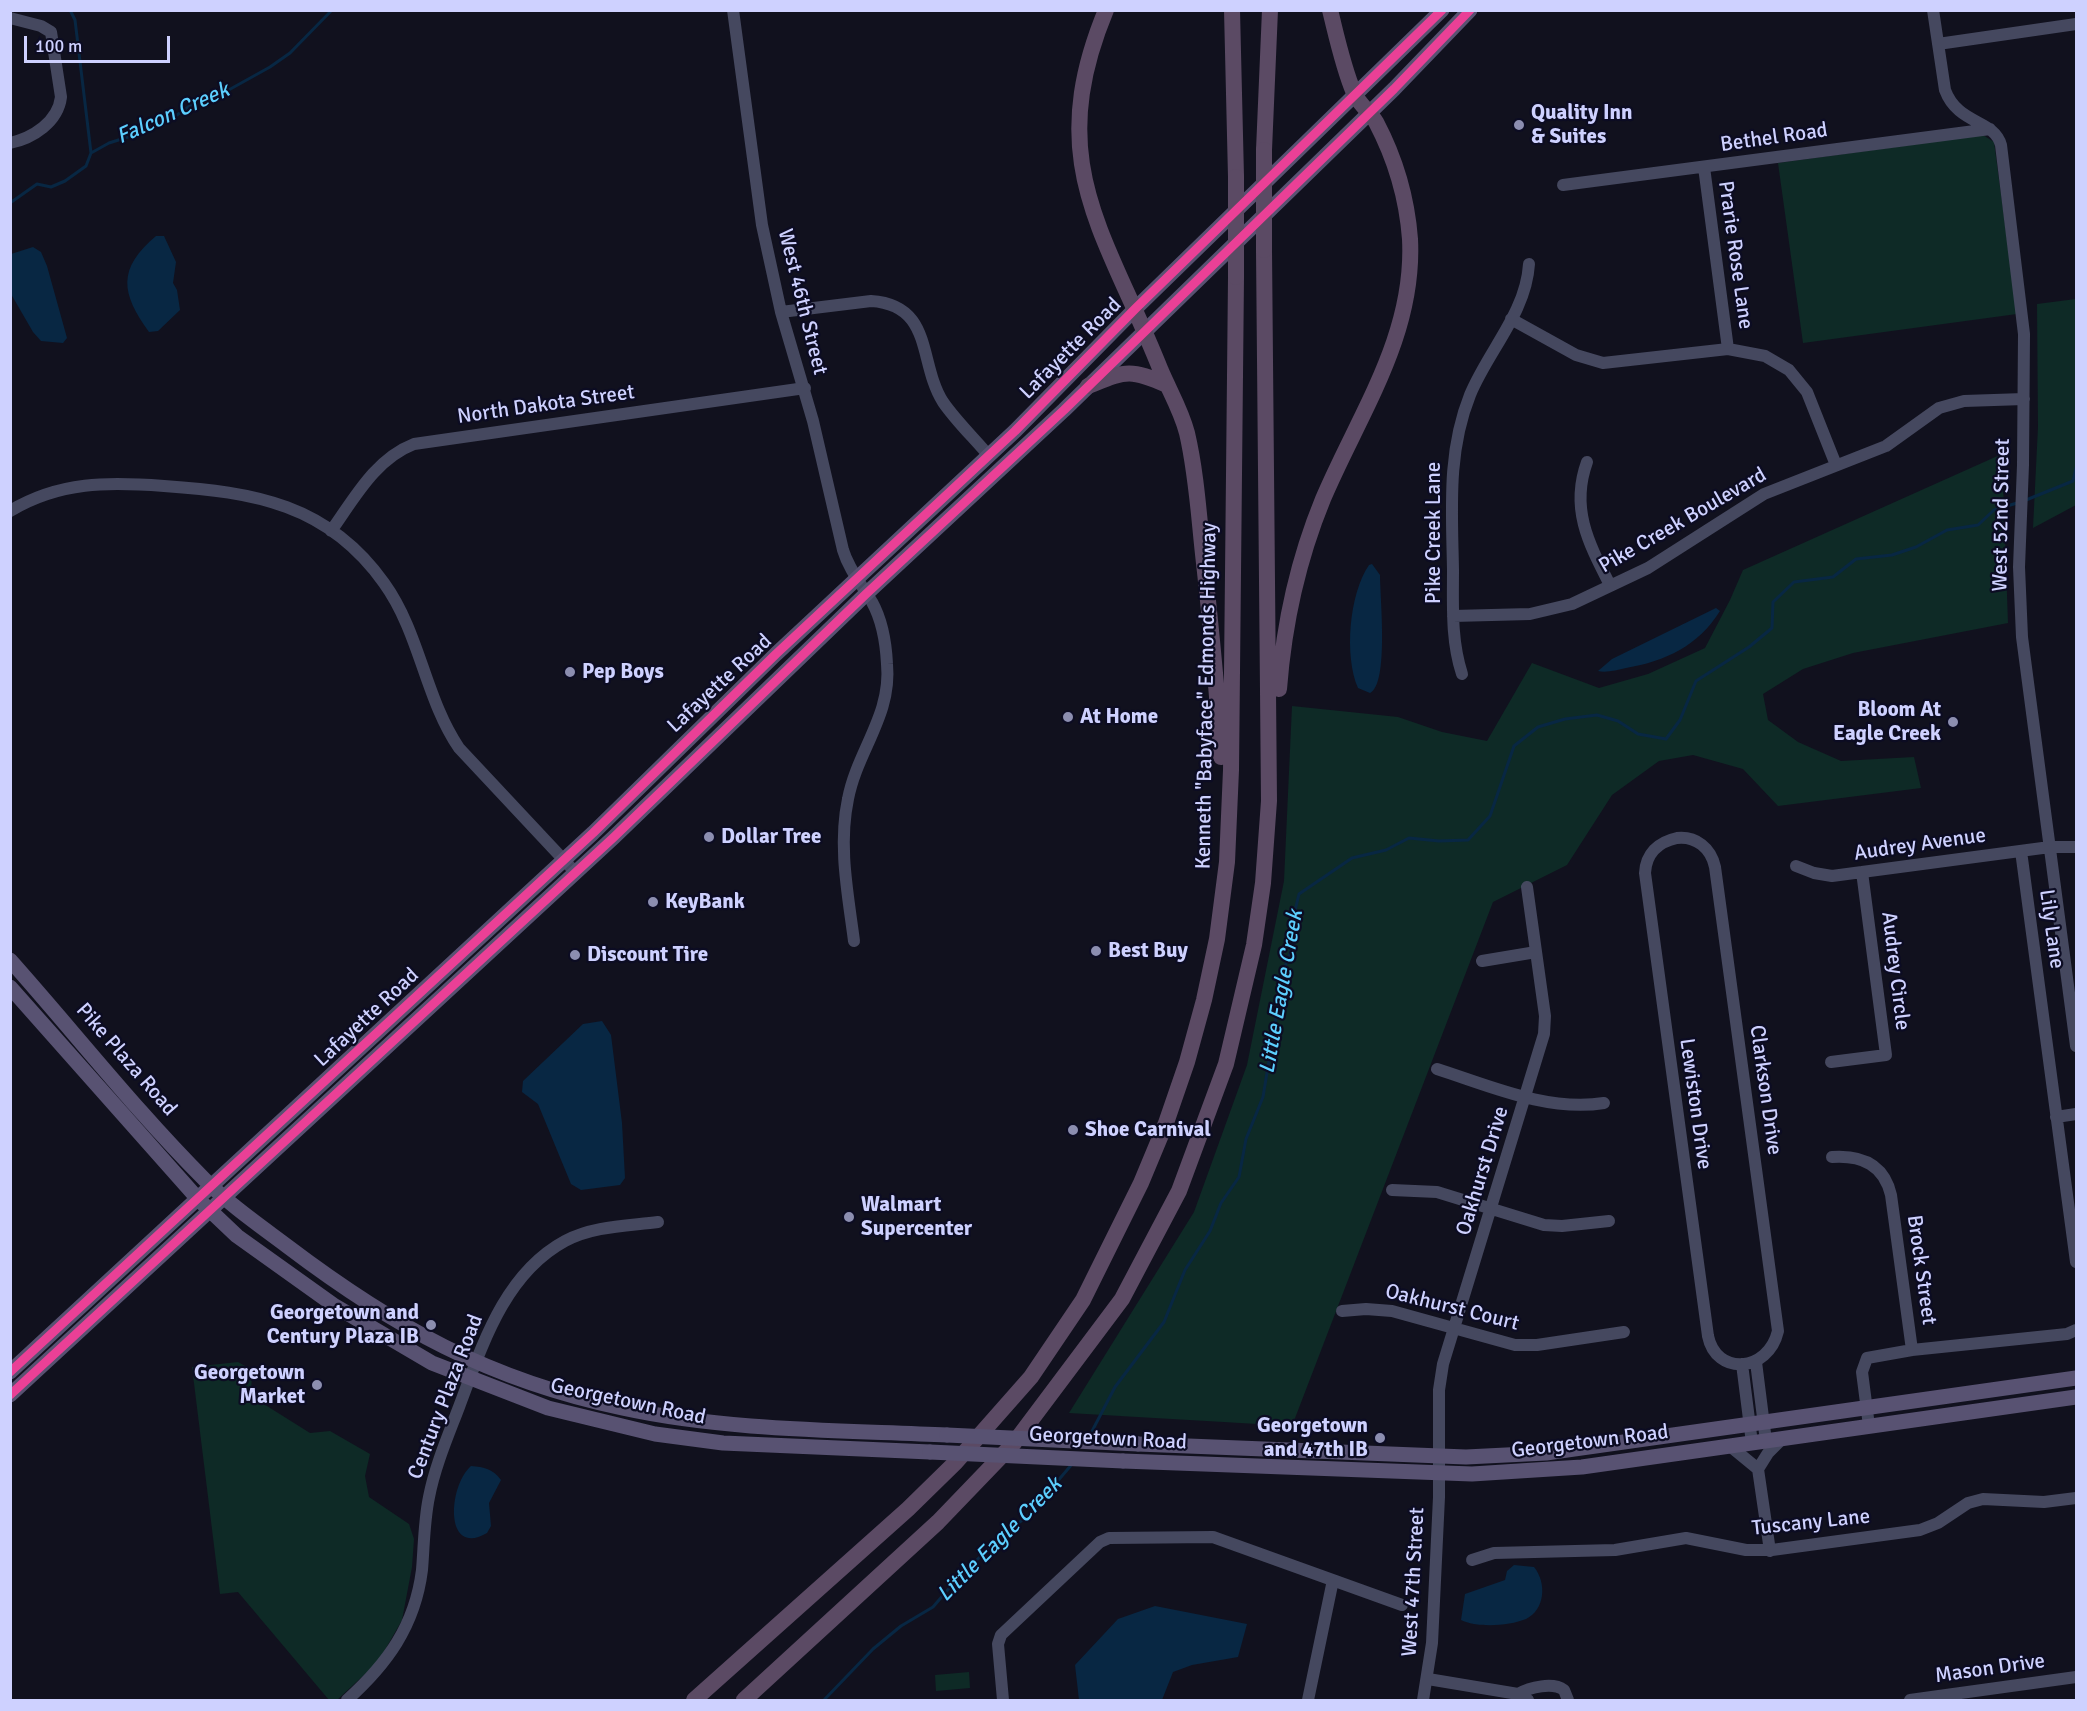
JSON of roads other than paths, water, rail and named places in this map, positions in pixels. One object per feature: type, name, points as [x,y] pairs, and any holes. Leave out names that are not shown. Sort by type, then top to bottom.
[{"type":"highway","points":[[1106,10],[1086,63],[1078,116],[1078,147],[1083,183],[1091,211],[1182,416],[1194,470],[1219,715],[1222,852],[1214,950]]},
{"type":"highway","name":"Kenneth \"Babyface\" Edmonds Highway","points":[[694,1701],[908,1509],[956,1462],[1031,1377],[1083,1300],[1156,1148],[1187,1062],[1214,950],[1225,879],[1230,813],[1236,277],[1232,10]]},
{"type":"highway","points":[[1269,801],[1264,150],[1270,10]]},
{"type":"highway","points":[[744,1701],[938,1522],[1014,1443],[1109,1320],[1128,1289],[1152,1245],[1189,1166],[1215,1098],[1236,1027],[1260,907],[1281,660],[1296,581],[1323,500],[1392,353],[1408,294],[1410,240],[1400,179],[1370,112],[1355,96],[1330,10]]},
{"type":"highway","points":[[1088,386],[1114,376],[1133,373],[1147,375],[1167,385]]},
{"type":"main road","name":"Lafayette Road","points":[[10,1372],[564,860],[665,760],[989,456],[1136,308],[1442,10]]},
{"type":"main road","name":"Lafayette Road","points":[[10,1395],[576,873],[866,594],[1088,386],[1370,112],[1470,10]]},
{"type":"main road","name":"Pike Plaza Road","points":[[10,960],[212,1186]]},
{"type":"main road","name":"Pike Plaza Road","points":[[10,987],[198,1198]]},
{"type":"main road","points":[[54,1037],[68,1025]]},
{"type":"main road","name":"Georgetown Road","points":[[212,1186],[361,1301],[432,1342],[476,1362],[573,1396],[659,1415],[729,1424],[1138,1444],[1527,1473],[2076,1397]]},
{"type":"main road","name":"Georgetown Road","points":[[198,1198],[245,1243],[306,1287],[388,1339],[470,1380],[548,1408],[655,1434],[731,1443],[1123,1461],[1439,1465],[1546,1453],[2076,1378]]},
{"type":"street","name":"West 46th Street","points":[[733,10],[762,225],[781,312],[805,388],[843,550],[866,594],[882,632],[888,682],[884,709],[861,754],[848,798],[843,838],[854,941]]},
{"type":"street","points":[[1934,10],[1948,100],[1961,114],[1990,129]]},
{"type":"street","points":[[10,143],[24,139],[47,125],[60,105],[61,97],[51,32],[13,15]]},
{"type":"street","points":[[1938,44],[2076,24]]},
{"type":"street","name":"Bethel Road","points":[[1563,185],[1990,129]]},
{"type":"street","name":"West 52nd Street","points":[[1990,129],[1997,136],[2001,145],[2024,334],[2023,465],[2019,567],[2022,637],[2076,1046]]},
{"type":"street","name":"Prarie Rose Lane","points":[[1704,167],[1728,349]]},
{"type":"street","name":"Pike Creek Lane","points":[[1462,674],[1454,643],[1453,615],[1451,495],[1455,443],[1474,386],[1524,294],[1529,264]]},
{"type":"street","points":[[781,312],[871,301],[885,302],[901,308],[917,329],[934,384],[943,402],[989,456]]},
{"type":"street","points":[[1511,320],[1576,356],[1603,363],[1728,349],[1766,356],[1794,375],[1814,404],[1836,465]]},
{"type":"street","name":"North Dakota Street","points":[[331,531],[377,468],[394,454],[414,444],[805,388]]},
{"type":"street","name":"Pike Creek Boulevard","points":[[1453,615],[1506,615],[1548,611],[1572,604],[1665,558],[1753,500],[1886,447],[1933,411],[1946,405],[1964,401],[2024,399]]},
{"type":"street","points":[[1587,462],[1579,492],[1581,521],[1610,585]]},
{"type":"street","points":[[10,511],[61,489],[93,483],[120,483],[250,495],[288,507],[331,531],[368,563],[397,603],[408,625],[446,725],[459,748],[576,873]]},
{"type":"street","name":"Clarkson Drive","points":[[1677,838],[1688,838],[1701,843],[1710,854],[1715,867],[1778,1331],[1771,1350],[1749,1363]]},
{"type":"street","name":"Lewiston Drive","points":[[1677,838],[1653,850],[1646,863],[1645,876],[1708,1341],[1720,1356],[1749,1363]]},
{"type":"street","name":"Audrey Avenue","points":[[1796,866],[1823,875],[2050,847],[2076,847]]},
{"type":"street","name":"Lily Lane","points":[[2021,851],[2076,1262]]},
{"type":"street","name":"Audrey Circle","points":[[1831,1062],[1886,1055],[1862,872]]},
{"type":"street","name":"Oakhurst Drive","points":[[1439,1465],[1441,1376],[1526,1096],[1545,1024],[1527,887]]},
{"type":"street","points":[[1482,961],[1536,952]]},
{"type":"street","points":[[1437,1069],[1564,1105],[1604,1103]]},
{"type":"street","points":[[2056,1117],[2076,1114]]},
{"type":"street","name":"Brock Street","points":[[1832,1157],[1861,1158],[1877,1168],[1886,1178],[1891,1196],[1912,1350],[1877,1354],[1864,1360],[1862,1372],[1869,1426]]},
{"type":"street","points":[[1392,1190],[1437,1192],[1551,1226],[1608,1221]]},
{"type":"street","name":"Century Plaza Road","points":[[346,1701],[388,1659],[411,1616],[420,1580],[432,1485],[476,1362],[508,1296],[544,1255],[563,1242],[589,1232],[658,1222]]},
{"type":"street","name":"Oakhurst Court","points":[[1342,1311],[1389,1310],[1454,1327],[1499,1342],[1524,1346],[1623,1332]]},
{"type":"street","points":[[1912,1350],[2067,1334],[2076,1330]]},
{"type":"street","points":[[1749,1363],[1759,1442]]},
{"type":"street","points":[[1770,1551],[1758,1468],[1768,1453],[1782,1439]]},
{"type":"street","points":[[1730,1446],[1758,1468]]},
{"type":"street","name":"West 47th Street","points":[[1423,1701],[1428,1679],[1439,1465]]},
{"type":"street","name":"Tuscany Lane","points":[[1472,1560],[1494,1553],[1615,1550],[1686,1538],[1746,1550],[1770,1551],[1920,1530],[1938,1523],[1968,1503],[1983,1499],[2044,1502],[2076,1498]]},
{"type":"street","points":[[1003,1701],[998,1644],[1000,1635],[1107,1539],[1209,1536],[1402,1605]]},
{"type":"street","points":[[1308,1701],[1333,1580]]},
{"type":"street","name":"Mason Drive","points":[[1910,1701],[2076,1677]]},
{"type":"street","points":[[1428,1679],[1523,1697],[1525,1690],[1558,1686],[1567,1694],[1568,1701]]},
{"type":"water","points":[[156,236],[164,236],[176,262],[173,283],[177,290],[180,310],[158,331],[149,332],[133,305],[127,282],[135,259]]},
{"type":"water","points":[[33,247],[41,252],[47,266],[67,338],[63,343],[41,341],[33,332],[11,294],[11,254]]},
{"type":"water","points":[[1372,564],[1380,575],[1382,658],[1376,686],[1370,693],[1358,688],[1351,659],[1350,643],[1357,592],[1362,577]]},
{"type":"water","points":[[1716,608],[1720,611],[1702,634],[1680,650],[1641,665],[1612,671],[1598,671],[1612,659]]},
{"type":"water","points":[[602,1021],[611,1035],[622,1123],[625,1178],[620,1185],[581,1190],[571,1184],[538,1104],[522,1092],[523,1081],[583,1024]]},
{"type":"water","points":[[471,1466],[488,1469],[501,1480],[489,1503],[491,1526],[487,1533],[473,1538],[463,1536],[457,1528],[454,1516],[458,1488],[463,1476]]},
{"type":"water","points":[[1514,1565],[1534,1567],[1541,1581],[1542,1596],[1532,1615],[1526,1619],[1502,1625],[1484,1625],[1461,1620],[1465,1594],[1505,1580],[1507,1571]]},
{"type":"water","points":[[1155,1606],[1247,1624],[1238,1657],[1192,1665],[1173,1672],[1162,1700],[1079,1700],[1075,1665],[1118,1619]]},
{"type":"waterway","points":[[70,10],[75,20],[91,153]]},
{"type":"waterway","name":"Falcon Creek","points":[[10,203],[37,184],[51,187],[65,181],[86,166],[91,153],[109,143],[131,136],[141,128],[167,122],[191,105],[225,92],[270,67],[290,53],[332,10]]},
{"type":"waterway","name":"Little Eagle Creek","points":[[2026,500],[2073,481],[2076,468]]},
{"type":"waterway","name":"Little Eagle Creek","points":[[1089,1437],[1115,1387],[1164,1322],[1185,1270],[1210,1231],[1221,1203],[1239,1177],[1246,1139],[1263,1097],[1284,969],[1294,943],[1293,919],[1299,894],[1352,858],[1386,850],[1409,838],[1439,841],[1468,840],[1490,816],[1514,746],[1538,727],[1565,719],[1597,715],[1618,721],[1638,734],[1666,739],[1680,720],[1696,681],[1749,647],[1772,628],[1773,602],[1794,582],[1833,577],[1856,559],[1892,555],[1916,547],[1947,530],[1978,525],[1994,510],[2017,503]]},
{"type":"waterway","name":"Little Eagle Creek","points":[[824,1700],[873,1649],[901,1626],[933,1607],[957,1579],[1008,1530],[1027,1517],[1073,1463]]},
{"type":"place","name":"Quality Inn & Suites","points":[[1519,125]]},
{"type":"place","name":"Pep Boys","points":[[570,672]]},
{"type":"place","name":"At Home","points":[[1068,717]]},
{"type":"place","name":"Bloom At Eagle Creek","points":[[1953,722]]},
{"type":"place","name":"Dollar Tree","points":[[709,837]]},
{"type":"place","name":"KeyBank","points":[[653,902]]},
{"type":"place","name":"Best Buy","points":[[1096,951]]},
{"type":"place","name":"Discount Tire","points":[[575,955]]},
{"type":"place","name":"Shoe Carnival","points":[[1073,1130]]},
{"type":"place","name":"Walmart Supercenter","points":[[849,1217]]},
{"type":"place","name":"Georgetown and Century Plaza IB","points":[[431,1325]]},
{"type":"place","name":"Georgetown Market","points":[[317,1385]]},
{"type":"place","name":"Georgetown and 47th IB","points":[[1380,1438]]}]
